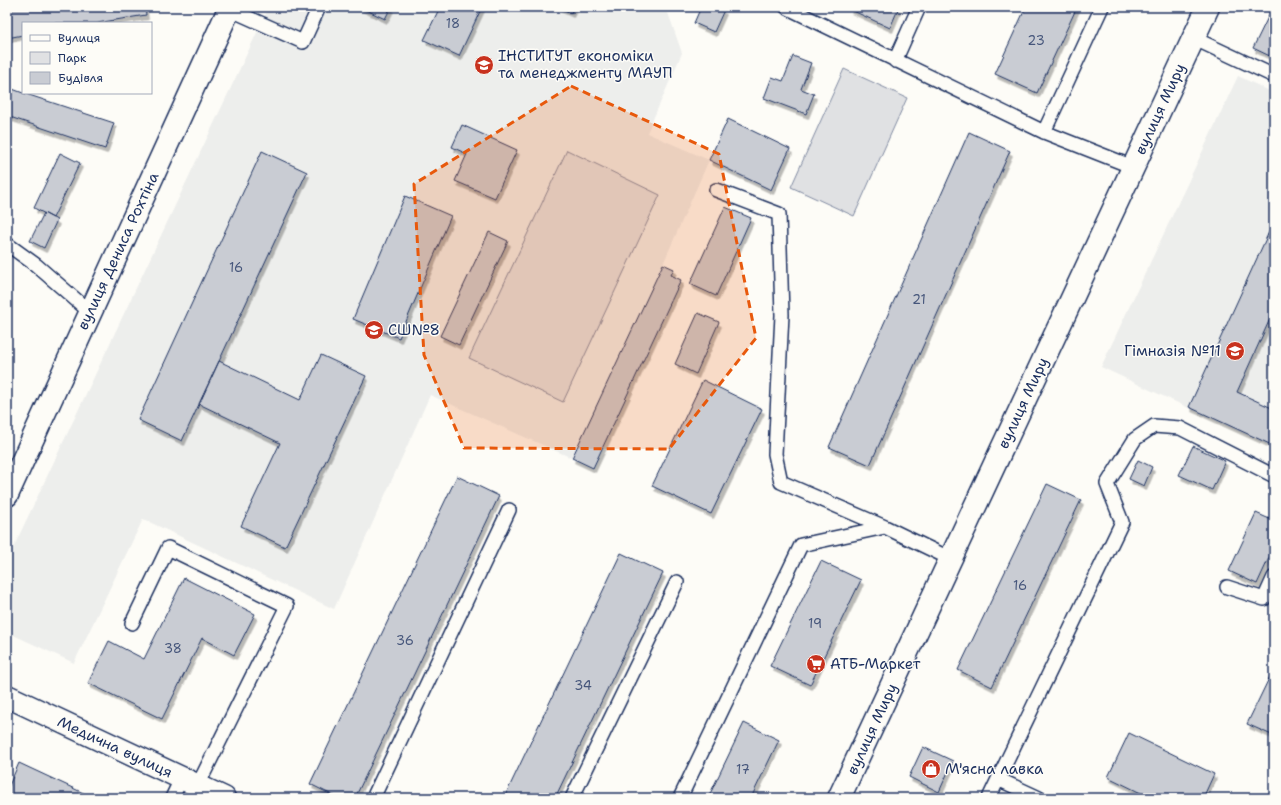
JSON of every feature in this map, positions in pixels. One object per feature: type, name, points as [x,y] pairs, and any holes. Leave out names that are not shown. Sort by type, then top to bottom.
[{"type":"street","name":"вулиця Миру","points":[[839,798],[1208,7]]},
{"type":"street","name":"вулиця Дениса Рохтіна","points":[[7,494],[229,8]]},
{"type":"street","name":"Медична вулиця","points":[[7,696],[184,787],[224,798]]},
{"type":"lane","points":[[229,8],[303,42],[320,7]]},
{"type":"lane","points":[[786,7],[1044,132],[1133,167]]},
{"type":"lane","points":[[895,61],[920,7]]},
{"type":"lane","points":[[1044,132],[1102,7]]},
{"type":"lane","points":[[1193,38],[1274,76]]},
{"type":"lane","points":[[716,190],[779,214],[782,315],[776,454],[781,482],[885,527],[951,559]]},
{"type":"lane","points":[[7,244],[36,266],[90,312]]},
{"type":"lane","points":[[988,798],[1122,522],[1107,484],[1135,439],[1154,426],[1180,428],[1274,476]]},
{"type":"lane","points":[[372,798],[509,510]]},
{"type":"lane","points":[[680,798],[801,544],[885,527]]},
{"type":"lane","points":[[132,623],[168,548],[287,606],[184,787]]},
{"type":"lane","points":[[1227,587],[1264,599],[1274,577]]},
{"type":"lane","points":[[572,798],[677,582]]},
{"type":"lane","points":[[998,779],[1039,798]]},
{"type":"highlighted area","points":[[571,86],[719,154],[756,338],[669,449],[464,448],[424,355],[414,184]]},
{"type":"shaded area","name":"СШ№8","points":[[269,7],[666,7],[682,53],[647,133],[709,160],[663,264],[572,458],[430,395],[334,609],[143,519],[74,663],[7,632],[7,561]]},
{"type":"shaded area","points":[[1238,76],[1274,93],[1274,448],[1101,367]]},
{"type":"green space","points":[[844,69],[907,98],[854,216],[791,187]]},
{"type":"green space","points":[[567,150],[660,195],[563,402],[469,358]]},
{"type":"building","points":[[7,7],[145,7],[146,15],[103,22],[22,22],[22,35],[7,38]]},
{"type":"building","points":[[360,7],[391,7],[385,19]]},
{"type":"building","points":[[440,7],[482,7],[459,56],[424,40]]},
{"type":"building","points":[[558,7],[574,7],[571,13]]},
{"type":"building","points":[[701,7],[717,7],[724,10],[714,32],[694,23]]},
{"type":"building","points":[[850,7],[899,7],[890,28],[849,9]]},
{"type":"building","points":[[1026,7],[1077,7],[1037,93],[995,74]]},
{"type":"building","points":[[1274,7],[1274,58],[1253,48]]},
{"type":"building","points":[[793,56],[811,63],[801,89],[814,94],[806,114],[764,98],[772,77],[783,81]]},
{"type":"building","points":[[7,87],[22,93],[22,94],[26,94],[114,123],[105,149],[7,116]]},
{"type":"building","points":[[728,119],[790,149],[771,190],[709,160]]},
{"type":"building","points":[[462,125],[517,150],[495,198],[455,181],[467,154],[452,147]]},
{"type":"building","points":[[969,132],[1010,151],[870,465],[829,447]]},
{"type":"building","points":[[262,151],[307,172],[182,441],[138,420]]},
{"type":"building","points":[[60,153],[80,163],[53,218],[34,208]]},
{"type":"building","points":[[405,196],[451,216],[399,338],[353,319]]},
{"type":"building","points":[[725,207],[751,218],[716,296],[690,284]]},
{"type":"building","points":[[44,213],[57,220],[44,248],[30,241]]},
{"type":"building","name":"Гімназія №11","points":[[1274,221],[1274,310],[1237,392],[1274,409],[1274,446],[1189,407]]},
{"type":"building","points":[[489,232],[508,241],[459,345],[440,336]]},
{"type":"building","points":[[663,264],[674,269],[671,275],[681,280],[593,468],[572,458]]},
{"type":"building","points":[[698,313],[719,322],[696,374],[675,364]]},
{"type":"building","points":[[321,355],[366,376],[285,547],[241,526],[280,443],[199,404],[219,361],[300,400]]},
{"type":"building","points":[[703,380],[762,409],[711,514],[652,486]]},
{"type":"building","points":[[1193,446],[1225,461],[1212,490],[1179,475]]},
{"type":"building","points":[[1138,460],[1152,467],[1144,486],[1129,479]]},
{"type":"building","points":[[457,476],[499,496],[355,798],[338,798],[310,784]]},
{"type":"building","points":[[1047,484],[1081,500],[992,687],[958,670]]},
{"type":"building","points":[[1256,513],[1274,521],[1274,547],[1257,584],[1229,571]]},
{"type":"building","points":[[621,553],[663,573],[555,798],[504,798]]},
{"type":"building","points":[[821,561],[861,580],[810,685],[770,666]]},
{"type":"building","points":[[184,578],[255,614],[234,655],[202,638],[162,719],[88,683],[109,641],[144,659]]},
{"type":"building","points":[[1274,668],[1274,736],[1247,724]]},
{"type":"building","points":[[744,723],[779,740],[751,798],[708,798]]},
{"type":"building","points":[[1129,733],[1214,774],[1203,798],[1147,798],[1147,796],[1108,777]]},
{"type":"building","points":[[923,747],[953,761],[939,792],[909,777]]},
{"type":"building","points":[[19,763],[94,798],[7,798],[7,790]]},
{"type":"place","name":"ІНСТИТУТ економіки та менеджменту МАУП","points":[[484,65]]},
{"type":"place","name":"СШ№8","points":[[374,330]]},
{"type":"place","name":"Гімназія №11","points":[[1235,351]]},
{"type":"place","name":"АТБ-Маркет","points":[[816,664]]},
{"type":"place","name":"М'ясна лавка","points":[[931,769]]}]
